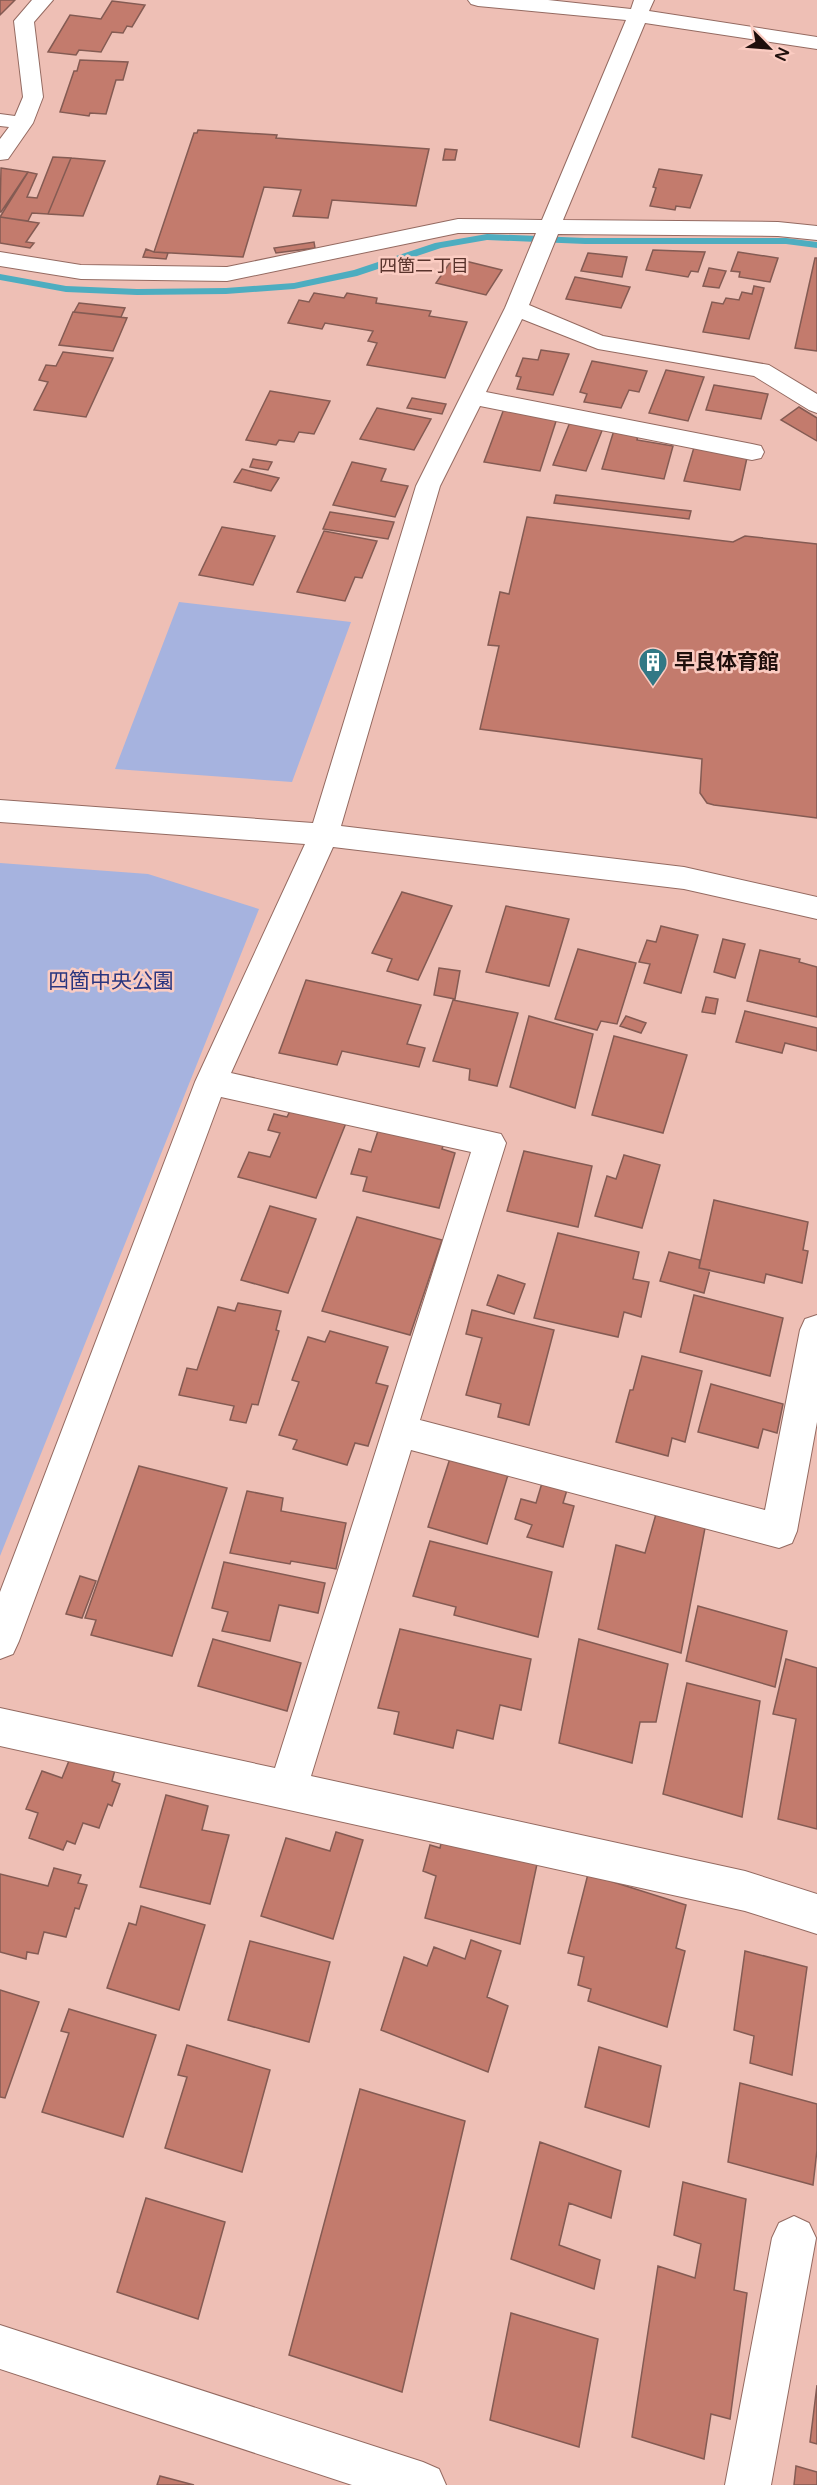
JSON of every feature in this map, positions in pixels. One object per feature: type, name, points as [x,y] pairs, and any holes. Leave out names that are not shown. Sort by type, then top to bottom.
[{"type":"street","points":[[0,154],[23,123],[33,97],[24,21],[43,0]]},
{"type":"street","points":[[478,0],[640,8],[817,43]]},
{"type":"street","points":[[0,1641],[211,1082],[324,835],[428,486],[516,308],[640,8]]},
{"type":"street","points":[[0,120],[23,123]]},
{"type":"street","points":[[0,259],[81,272],[226,274],[458,226],[778,229],[817,232]]},
{"type":"street","points":[[516,308],[598,342],[760,370],[817,405]]},
{"type":"street","points":[[472,397],[752,452]]},
{"type":"street","points":[[0,811],[324,835],[684,878],[817,908]]},
{"type":"street","points":[[211,1082],[490,1143],[287,1790]]},
{"type":"street","points":[[399,1431],[779,1531],[817,1330]]},
{"type":"street","points":[[0,1727],[745,1891],[817,1914]]},
{"type":"street","points":[[748,2485],[794,2238]]},
{"type":"street","points":[[0,2347],[423,2485]]},
{"type":"green space","points":[[179,602],[351,622],[292,782],[115,769]]},
{"type":"green space","name":"四箇中央公園","points":[[0,863],[148,874],[259,909],[0,1556]]},
{"type":"building","points":[[0,0],[15,0],[0,15]]},
{"type":"building","points":[[112,1],[145,5],[132,27],[127,26],[123,33],[112,32],[101,52],[79,50],[76,55],[48,52],[70,15],[101,19]]},
{"type":"building","points":[[80,60],[128,62],[123,80],[116,80],[106,114],[90,113],[89,116],[60,112]]},
{"type":"building","points":[[198,130],[429,149],[416,206],[332,200],[328,218],[293,216],[301,190],[264,187],[243,257],[154,252],[194,133]]},
{"type":"building","points":[[445,149],[457,150],[455,160],[443,160]]},
{"type":"building","points":[[53,157],[71,158],[48,214],[32,213],[28,221],[0,217],[28,172],[37,174],[27,197],[37,198]]},
{"type":"building","points":[[71,158],[105,161],[83,216],[48,214]]},
{"type":"building","points":[[1,168],[28,172],[0,212]]},
{"type":"building","points":[[659,169],[702,175],[690,208],[676,206],[675,210],[650,206]]},
{"type":"building","points":[[0,217],[39,223],[26,242],[34,243],[30,248],[0,243]]},
{"type":"building","points":[[314,242],[315,248],[276,253],[274,248]]},
{"type":"building","points":[[146,249],[168,253],[166,259],[143,257]]},
{"type":"building","points":[[653,250],[705,252],[698,272],[691,271],[688,277],[646,270]]},
{"type":"building","points":[[738,252],[778,258],[770,282],[739,277],[740,272],[731,271]]},
{"type":"building","points":[[588,253],[627,257],[622,277],[581,271]]},
{"type":"building","points":[[453,258],[502,270],[486,295],[436,283]]},
{"type":"building","points":[[815,258],[817,258],[817,351],[795,348]]},
{"type":"building","points":[[709,268],[726,271],[719,288],[703,286]]},
{"type":"building","points":[[575,277],[630,287],[621,308],[566,299]]},
{"type":"building","points":[[754,286],[764,288],[749,339],[703,332],[712,302],[723,304],[726,298],[739,300],[742,292],[752,294]]},
{"type":"building","points":[[314,293],[344,298],[347,293],[377,298],[376,303],[431,311],[429,316],[467,322],[445,378],[367,365],[377,343],[368,341],[373,331],[325,323],[322,329],[288,323],[299,300],[309,302]]},
{"type":"building","points":[[79,303],[125,308],[121,317],[74,312]]},
{"type":"building","points":[[73,312],[127,318],[113,351],[59,345]]},
{"type":"building","points":[[541,350],[569,354],[553,395],[517,389],[521,377],[516,376],[523,358],[538,360]]},
{"type":"building","points":[[63,352],[113,358],[86,417],[34,410],[48,382],[39,380],[46,365],[56,366]]},
{"type":"building","points":[[592,361],[647,371],[639,392],[629,390],[621,408],[584,402],[587,394],[580,392]]},
{"type":"building","points":[[666,370],[704,377],[688,421],[649,413]]},
{"type":"building","points":[[714,385],[768,394],[761,419],[706,410]]},
{"type":"building","points":[[270,391],[330,401],[314,434],[299,432],[294,442],[279,440],[276,445],[246,440]]},
{"type":"building","points":[[412,398],[446,404],[442,414],[407,408]]},
{"type":"building","points":[[505,406],[558,415],[540,471],[484,462]]},
{"type":"building","points":[[799,407],[817,418],[817,441],[781,420]]},
{"type":"building","points":[[377,408],[431,419],[414,450],[360,439]]},
{"type":"building","points":[[570,422],[603,428],[586,471],[553,465]]},
{"type":"building","points":[[615,427],[639,431],[637,440],[673,446],[664,479],[602,469]]},
{"type":"building","points":[[695,444],[748,453],[740,490],[684,481]]},
{"type":"building","points":[[253,459],[272,462],[268,470],[250,467]]},
{"type":"building","points":[[352,462],[386,469],[381,481],[408,486],[395,517],[333,505]]},
{"type":"building","points":[[242,469],[279,478],[271,491],[234,482]]},
{"type":"building","points":[[556,495],[691,511],[689,519],[554,503]]},
{"type":"building","points":[[330,512],[394,522],[388,539],[323,529]]},
{"type":"building","name":"早良体育館","points":[[527,517],[733,542],[745,536],[817,544],[817,818],[707,803],[700,793],[702,759],[480,729],[499,646],[488,645],[500,592],[509,594]]},
{"type":"building","points":[[222,527],[275,536],[253,585],[199,575]]},
{"type":"building","points":[[324,531],[377,541],[362,578],[355,577],[345,601],[297,592]]},
{"type":"building","points":[[402,892],[452,906],[418,980],[387,971],[392,959],[372,953]]},
{"type":"building","points":[[506,906],[569,919],[549,986],[486,972]]},
{"type":"building","points":[[661,926],[698,935],[681,993],[644,983],[650,964],[639,962],[647,940],[656,942]]},
{"type":"building","points":[[723,939],[745,944],[735,978],[714,972]]},
{"type":"building","points":[[578,949],[636,963],[617,1024],[601,1021],[597,1030],[555,1019]]},
{"type":"building","points":[[760,950],[800,959],[799,962],[817,967],[817,1017],[747,1001]]},
{"type":"building","points":[[439,968],[460,971],[455,999],[434,995]]},
{"type":"building","points":[[306,980],[421,1005],[407,1044],[425,1048],[419,1067],[342,1051],[337,1065],[279,1053]]},
{"type":"building","points":[[706,997],[718,999],[715,1014],[702,1012]]},
{"type":"building","points":[[453,1000],[518,1013],[497,1086],[469,1080],[470,1069],[433,1061]]},
{"type":"building","points":[[745,1011],[817,1028],[817,1051],[785,1043],[782,1053],[736,1042]]},
{"type":"building","points":[[529,1016],[593,1034],[575,1108],[510,1087]]},
{"type":"building","points":[[626,1016],[646,1023],[641,1033],[620,1026]]},
{"type":"building","points":[[614,1036],[687,1055],[663,1133],[592,1115]]},
{"type":"building","points":[[291,1109],[346,1123],[316,1198],[238,1177],[249,1152],[270,1157],[280,1133],[268,1130],[274,1114],[287,1117]]},
{"type":"building","points":[[380,1125],[445,1140],[442,1149],[455,1153],[439,1208],[363,1191],[367,1177],[351,1174],[359,1149],[371,1152]]},
{"type":"building","points":[[524,1151],[592,1166],[578,1227],[507,1211]]},
{"type":"building","points":[[624,1155],[660,1165],[642,1228],[595,1216],[607,1176],[616,1179]]},
{"type":"building","points":[[714,1200],[808,1222],[803,1250],[808,1251],[802,1283],[766,1274],[764,1283],[699,1268]]},
{"type":"building","points":[[270,1206],[316,1219],[288,1293],[241,1280]]},
{"type":"building","points":[[357,1217],[442,1240],[410,1335],[322,1311]]},
{"type":"building","points":[[558,1233],[639,1252],[633,1279],[649,1282],[641,1317],[624,1312],[618,1337],[534,1318]]},
{"type":"building","points":[[669,1252],[700,1260],[699,1268],[710,1270],[704,1293],[660,1281]]},
{"type":"building","points":[[498,1275],[525,1284],[514,1314],[487,1305]]},
{"type":"building","points":[[694,1295],[783,1318],[770,1376],[680,1352]]},
{"type":"building","points":[[238,1303],[281,1311],[276,1330],[279,1331],[258,1405],[252,1404],[246,1423],[230,1420],[234,1406],[179,1395],[187,1368],[197,1370],[218,1307],[235,1311]]},
{"type":"building","points":[[472,1310],[554,1330],[529,1425],[498,1417],[501,1404],[466,1395],[482,1338],[466,1334]]},
{"type":"building","points":[[330,1331],[388,1347],[376,1383],[388,1386],[368,1446],[355,1443],[347,1465],[293,1449],[297,1440],[279,1435],[299,1382],[292,1380],[308,1337],[325,1342]]},
{"type":"building","points":[[642,1356],[702,1371],[685,1442],[672,1438],[668,1456],[616,1442]]},
{"type":"building","points":[[711,1384],[783,1404],[777,1433],[763,1429],[758,1448],[698,1432]]},
{"type":"building","points":[[453,1449],[511,1465],[487,1544],[428,1527]]},
{"type":"building","points":[[139,1466],[227,1488],[172,1656],[91,1635],[96,1620],[85,1618]]},
{"type":"building","points":[[542,1483],[567,1490],[563,1503],[574,1506],[563,1547],[527,1537],[532,1525],[515,1519],[521,1499],[536,1503]]},
{"type":"building","points":[[247,1491],[283,1498],[281,1511],[346,1523],[336,1569],[291,1561],[290,1564],[230,1553]]},
{"type":"building","points":[[656,1514],[705,1528],[681,1653],[598,1629],[616,1545],[645,1553]]},
{"type":"building","points":[[430,1541],[552,1572],[538,1637],[454,1615],[456,1607],[413,1596]]},
{"type":"building","points":[[224,1562],[325,1583],[318,1613],[279,1605],[270,1641],[222,1631],[228,1612],[212,1608]]},
{"type":"building","points":[[80,1576],[96,1581],[82,1618],[66,1614]]},
{"type":"building","points":[[698,1606],[787,1631],[775,1687],[686,1661]]},
{"type":"building","points":[[400,1629],[531,1659],[521,1710],[500,1705],[493,1739],[457,1730],[453,1748],[394,1734],[399,1712],[378,1708]]},
{"type":"building","points":[[213,1639],[301,1663],[287,1711],[198,1686]]},
{"type":"building","points":[[579,1639],[668,1664],[656,1722],[640,1722],[632,1763],[559,1743]]},
{"type":"building","points":[[786,1659],[817,1668],[817,1829],[778,1819],[796,1719],[773,1714]]},
{"type":"building","points":[[687,1683],[760,1701],[742,1817],[663,1794]]},
{"type":"building","points":[[71,1756],[115,1770],[112,1781],[120,1784],[112,1806],[108,1804],[99,1828],[83,1823],[75,1844],[67,1841],[63,1850],[29,1838],[38,1813],[26,1809],[42,1771],[62,1778]]},
{"type":"building","points":[[166,1795],[208,1806],[202,1830],[229,1835],[210,1904],[140,1887]]},
{"type":"building","points":[[445,1825],[540,1850],[520,1944],[425,1918],[436,1876],[423,1871],[430,1845],[440,1848]]},
{"type":"building","points":[[336,1832],[363,1840],[333,1939],[261,1916],[286,1838],[330,1851]]},
{"type":"building","points":[[54,1868],[81,1875],[78,1883],[87,1885],[79,1909],[75,1908],[66,1937],[44,1932],[38,1954],[27,1952],[26,1959],[0,1952],[0,1874],[48,1886]]},
{"type":"building","points":[[588,1874],[686,1905],[676,1948],[685,1951],[667,2027],[588,2001],[591,1989],[578,1985],[584,1957],[568,1953]]},
{"type":"building","points":[[141,1906],[205,1925],[179,2010],[107,1988],[129,1923],[136,1925]]},
{"type":"building","points":[[471,1940],[501,1951],[487,1997],[508,2006],[488,2072],[381,2030],[404,1957],[427,1966],[434,1947],[465,1959]]},
{"type":"building","points":[[250,1941],[330,1962],[309,2042],[228,2020]]},
{"type":"building","points":[[745,1951],[807,1967],[792,2075],[750,2063],[754,2036],[734,2030]]},
{"type":"building","points":[[0,1990],[39,2002],[5,2098],[0,2097]]},
{"type":"building","points":[[69,2009],[156,2035],[123,2137],[42,2112],[69,2033],[61,2031]]},
{"type":"building","points":[[187,2045],[270,2070],[242,2172],[165,2148],[187,2077],[178,2075]]},
{"type":"building","points":[[599,2047],[661,2066],[649,2127],[585,2107]]},
{"type":"building","points":[[740,2083],[817,2104],[817,2150],[813,2185],[728,2162]]},
{"type":"building","points":[[360,2089],[465,2121],[402,2392],[289,2355]]},
{"type":"building","points":[[540,2142],[621,2171],[611,2218],[569,2203],[559,2245],[600,2260],[594,2289],[511,2259]]},
{"type":"building","points":[[683,2182],[746,2199],[734,2290],[747,2293],[730,2419],[711,2414],[704,2459],[632,2437],[658,2266],[695,2278],[701,2244],[674,2235]]},
{"type":"building","points":[[146,2198],[225,2222],[198,2319],[117,2292]]},
{"type":"building","points":[[511,2313],[598,2339],[579,2447],[490,2420]]},
{"type":"building","points":[[817,2385],[817,2444],[810,2442]]},
{"type":"building","points":[[796,2466],[817,2472],[817,2485],[794,2485]]},
{"type":"building","points":[[160,2476],[194,2485],[157,2485]]},
{"type":"waterway","points":[[0,277],[66,289],[137,292],[226,291],[294,286],[357,273],[439,245],[487,237],[585,241],[786,241],[817,245]]},
{"type":"place","name":"早良体育館","points":[[653,688]]},
{"type":"district","name":"四箇二丁目","points":[[424,266]]}]
